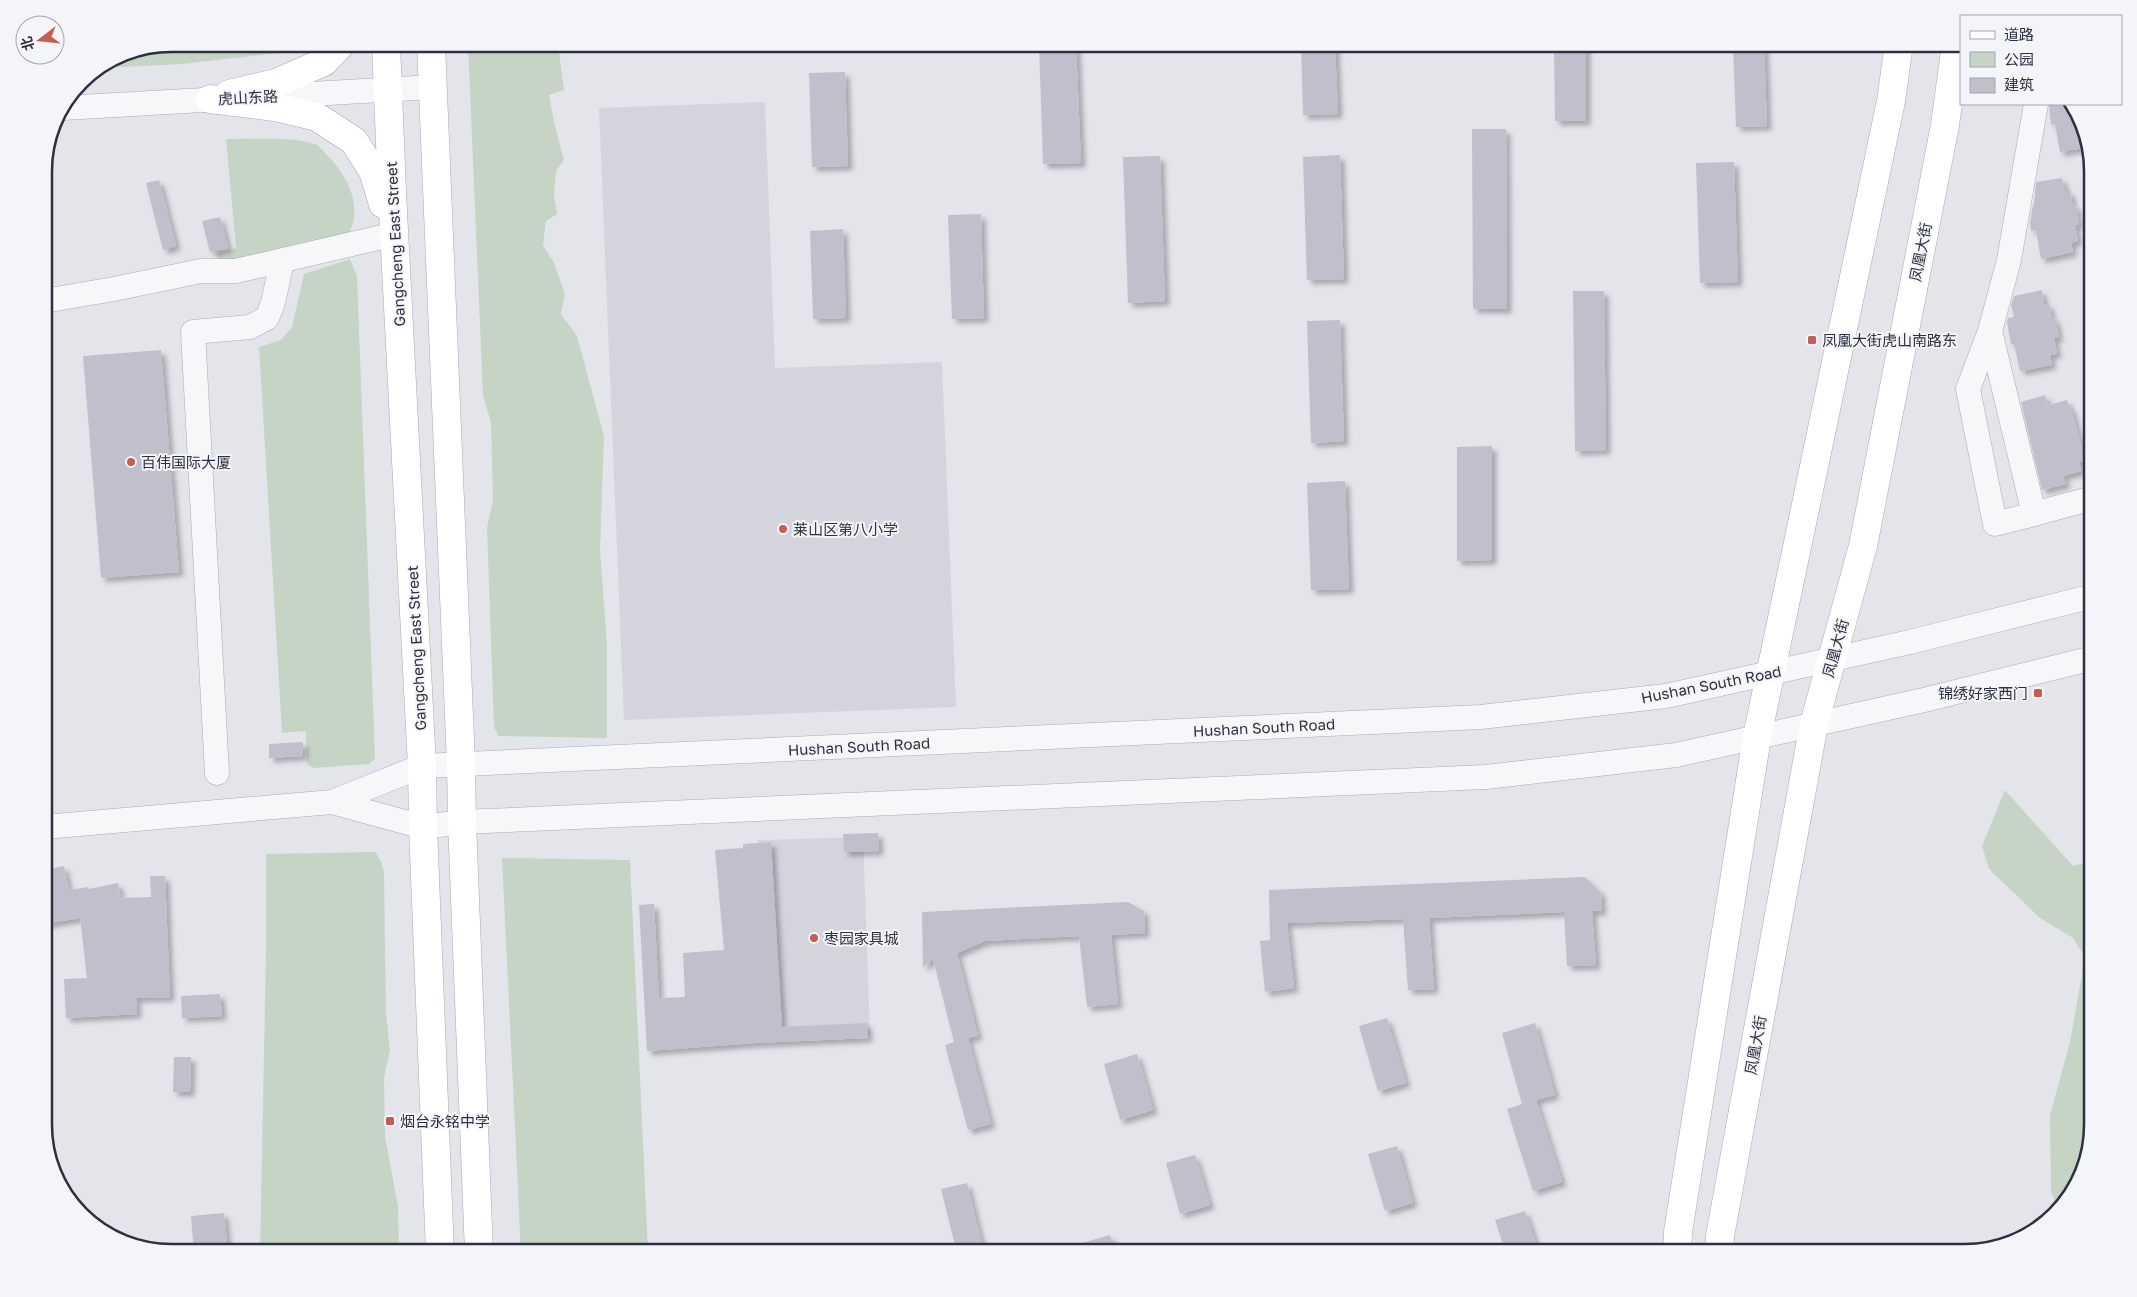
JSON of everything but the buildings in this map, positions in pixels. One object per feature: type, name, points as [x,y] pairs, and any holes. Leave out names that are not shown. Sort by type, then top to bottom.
[{"type":"main road","points":[[210,99],[276,84],[324,62],[332,53]]},
{"type":"main road","name":"Gangcheng East Street","points":[[386,53],[394,242],[422,766],[440,1244]]},
{"type":"main road","points":[[431,53],[479,1244]]},
{"type":"main road","points":[[1678,1244],[1757,737],[1889,111],[1898,53]]},
{"type":"main road","name":"凤凰大街","points":[[1720,1244],[1814,724],[1865,536],[1945,125],[1955,53]]},
{"type":"main road","points":[[210,99],[275,107],[317,117],[354,141],[373,171],[394,242]]},
{"type":"street","name":"虎山东路","points":[[71,107],[433,86]]},
{"type":"street","points":[[2036,105],[2009,260],[1990,331],[1968,389],[1995,524],[2084,500]]},
{"type":"street","points":[[53,299],[201,271],[236,271],[282,261],[394,242]]},
{"type":"street","points":[[217,773],[193,332],[250,327],[268,318],[282,261]]},
{"type":"street","points":[[1990,331],[2034,514]]},
{"type":"street","name":"Hushan South Road","points":[[332,802],[422,766],[1481,717],[1666,696],[1910,642],[2084,598]]},
{"type":"street","points":[[53,826],[332,802],[423,826],[462,822],[1486,777],[1676,755],[1924,700],[2084,660]]},
{"type":"shaded area","name":"莱山区第八小学","points":[[765,102],[775,368],[942,362],[956,707],[624,720],[599,108]]},
{"type":"shaded area","name":"枣园家具城","points":[[863,837],[870,1036],[765,1039],[758,840]]},
{"type":"green space","points":[[164,53],[279,53],[182,64],[115,67],[133,59]]},
{"type":"green space","points":[[468,53],[559,53],[564,90],[549,95],[564,160],[556,171],[554,194],[557,214],[546,221],[543,245],[554,263],[565,294],[561,314],[577,336],[604,436],[600,550],[607,645],[607,738],[498,736],[494,727],[487,528],[493,501],[491,423],[483,395]]},
{"type":"green space","points":[[226,139],[283,139],[305,141],[319,146],[336,165],[351,193],[354,213],[349,233],[220,268],[217,254],[236,248]]},
{"type":"green space","points":[[350,259],[357,276],[375,758],[369,764],[313,768],[307,764],[306,731],[282,733],[259,347],[281,340],[292,327],[304,274]]},
{"type":"green space","points":[[2005,790],[2073,866],[2084,863],[2084,955],[2073,938],[2040,918],[1989,869],[1982,846]]},
{"type":"green space","points":[[375,852],[381,861],[384,872],[386,1014],[390,1050],[384,1078],[385,1137],[398,1206],[399,1244],[260,1244],[266,854]]},
{"type":"green space","points":[[502,858],[630,860],[648,1244],[521,1244]]},
{"type":"green space","points":[[2084,963],[2083,1141],[2080,1156],[2069,1185],[2056,1203],[2051,1192],[2050,1115],[2070,1042]]},
{"type":"place","name":"凤凰大街虎山南路东","points":[[1812,340]]},
{"type":"place","name":"百伟国际大厦","points":[[131,462]]},
{"type":"place","name":"莱山区第八小学","points":[[783,529]]},
{"type":"place","name":"锦绣好家西门","points":[[2038,693]]},
{"type":"place","name":"枣园家具城","points":[[814,938]]},
{"type":"place","name":"烟台永铭中学","points":[[390,1121]]}]
